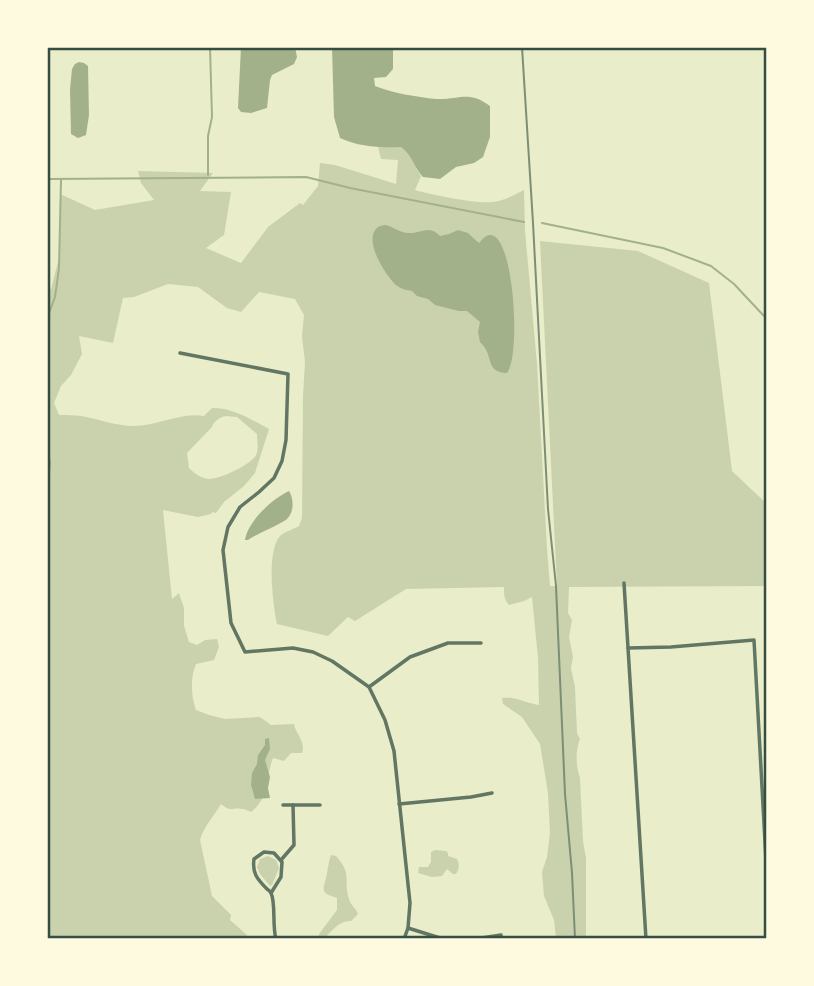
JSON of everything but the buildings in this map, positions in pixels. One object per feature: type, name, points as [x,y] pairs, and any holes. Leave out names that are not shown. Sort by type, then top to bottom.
[{"type":"street","points":[[180,353],[288,374],[286,440],[282,461],[274,478],[240,507],[228,527],[223,550],[231,623],[244,652],[293,648],[313,652],[332,661],[369,687],[385,720],[394,751],[410,904],[404,939]]},
{"type":"street","points":[[624,583],[646,939]]},
{"type":"street","points":[[628,648],[754,640],[767,879]]},
{"type":"street","points":[[369,687],[410,657],[448,643],[481,643]]},
{"type":"street","points":[[760,739],[767,739]]},
{"type":"street","points":[[400,804],[492,793]]},
{"type":"street","points":[[283,805],[320,805]]},
{"type":"street","points":[[281,860],[294,845],[293,805]]},
{"type":"street","points":[[271,893],[282,872],[281,860],[270,852],[264,852],[254,859],[253,872],[271,893],[276,939]]},
{"type":"street","points":[[408,928],[440,938],[466,939]]},
{"type":"street","points":[[475,939],[501,935],[501,939]]},
{"type":"shaded area","points":[[241,47],[295,47],[297,57],[294,64],[272,75],[267,108],[251,113],[241,112],[238,108]]},
{"type":"shaded area","points":[[332,47],[393,47],[393,69],[386,77],[374,78],[375,86],[428,98],[476,98],[490,106],[490,137],[483,157],[474,163],[456,167],[440,179],[423,177],[401,147],[370,146],[340,138],[334,117]]},
{"type":"shaded area","points":[[79,62],[88,66],[89,115],[86,135],[78,138],[71,134],[70,89],[72,69]]},
{"type":"shaded area","points":[[378,147],[404,148],[421,176],[415,190],[432,194],[492,202],[524,190],[550,586],[557,586],[540,241],[638,251],[709,283],[732,471],[767,504],[767,586],[569,587],[568,613],[572,620],[569,637],[573,657],[571,668],[575,687],[577,733],[580,739],[577,764],[586,858],[586,939],[556,939],[554,920],[544,896],[542,872],[550,833],[548,793],[540,744],[522,717],[503,704],[502,698],[539,705],[532,597],[509,605],[504,587],[406,589],[355,621],[348,617],[328,636],[277,624],[272,579],[273,554],[280,536],[299,526],[302,518],[304,315],[295,299],[259,292],[241,312],[227,308],[198,287],[168,284],[134,297],[123,298],[113,343],[79,336],[82,354],[71,375],[61,386],[54,403],[59,415],[81,416],[134,426],[186,416],[204,416],[212,408],[220,408],[242,415],[269,429],[255,473],[216,513],[198,517],[163,510],[172,599],[179,593],[189,642],[197,645],[205,640],[217,639],[219,647],[214,660],[196,664],[192,687],[196,710],[225,719],[260,717],[271,725],[294,724],[303,749],[302,753],[291,753],[284,761],[273,758],[265,793],[257,806],[251,812],[230,809],[221,804],[200,840],[212,896],[231,915],[230,920],[247,935],[246,939],[47,939],[47,289],[51,289],[59,258],[60,194],[95,210],[154,200],[141,183],[138,171],[213,173],[200,191],[231,192],[224,235],[206,248],[241,263],[268,227],[300,203],[303,205],[318,186],[320,163],[396,184],[398,160],[381,159]],"holes":[[[222,417],[237,417],[257,434],[257,450],[253,459],[235,471],[213,479],[203,478],[193,472],[189,468],[187,453]]]},
{"type":"shaded area","points":[[386,225],[405,233],[428,230],[440,236],[458,230],[468,233],[479,243],[490,235],[500,242],[507,259],[514,312],[512,360],[507,373],[495,370],[492,366],[485,347],[480,342],[480,322],[467,311],[435,305],[392,281],[382,267],[373,242],[376,229]]},
{"type":"shaded area","points":[[289,491],[293,505],[288,518],[245,540],[251,525],[262,511]]},
{"type":"shaded area","points":[[269,738],[270,749],[265,760],[270,777],[270,798],[255,799],[251,785],[252,773],[258,755],[265,745],[265,739]]},
{"type":"shaded area","points":[[446,851],[448,856],[457,859],[459,867],[456,874],[447,869],[442,876],[432,877],[418,873],[419,867],[428,867],[431,852]]},
{"type":"shaded area","points":[[331,855],[336,856],[344,868],[349,899],[358,914],[351,921],[339,924],[324,939],[319,939],[319,934],[337,910],[337,898],[326,893],[324,889]]},
{"type":"shaded area","points":[[268,856],[276,860],[279,868],[270,886],[257,867],[260,859]]},
{"type":"waterway","points":[[208,175],[208,136],[212,117],[210,47]]},
{"type":"waterway","points":[[47,179],[306,177],[524,222]]},
{"type":"waterway","points":[[47,321],[55,297],[59,268],[61,180]]},
{"type":"waterway","points":[[542,223],[663,248],[711,266],[734,284],[767,322]]},
{"type":"waterway","points":[[47,451],[50,462],[47,497]]},
{"type":"railway","points":[[522,47],[575,939]]}]
